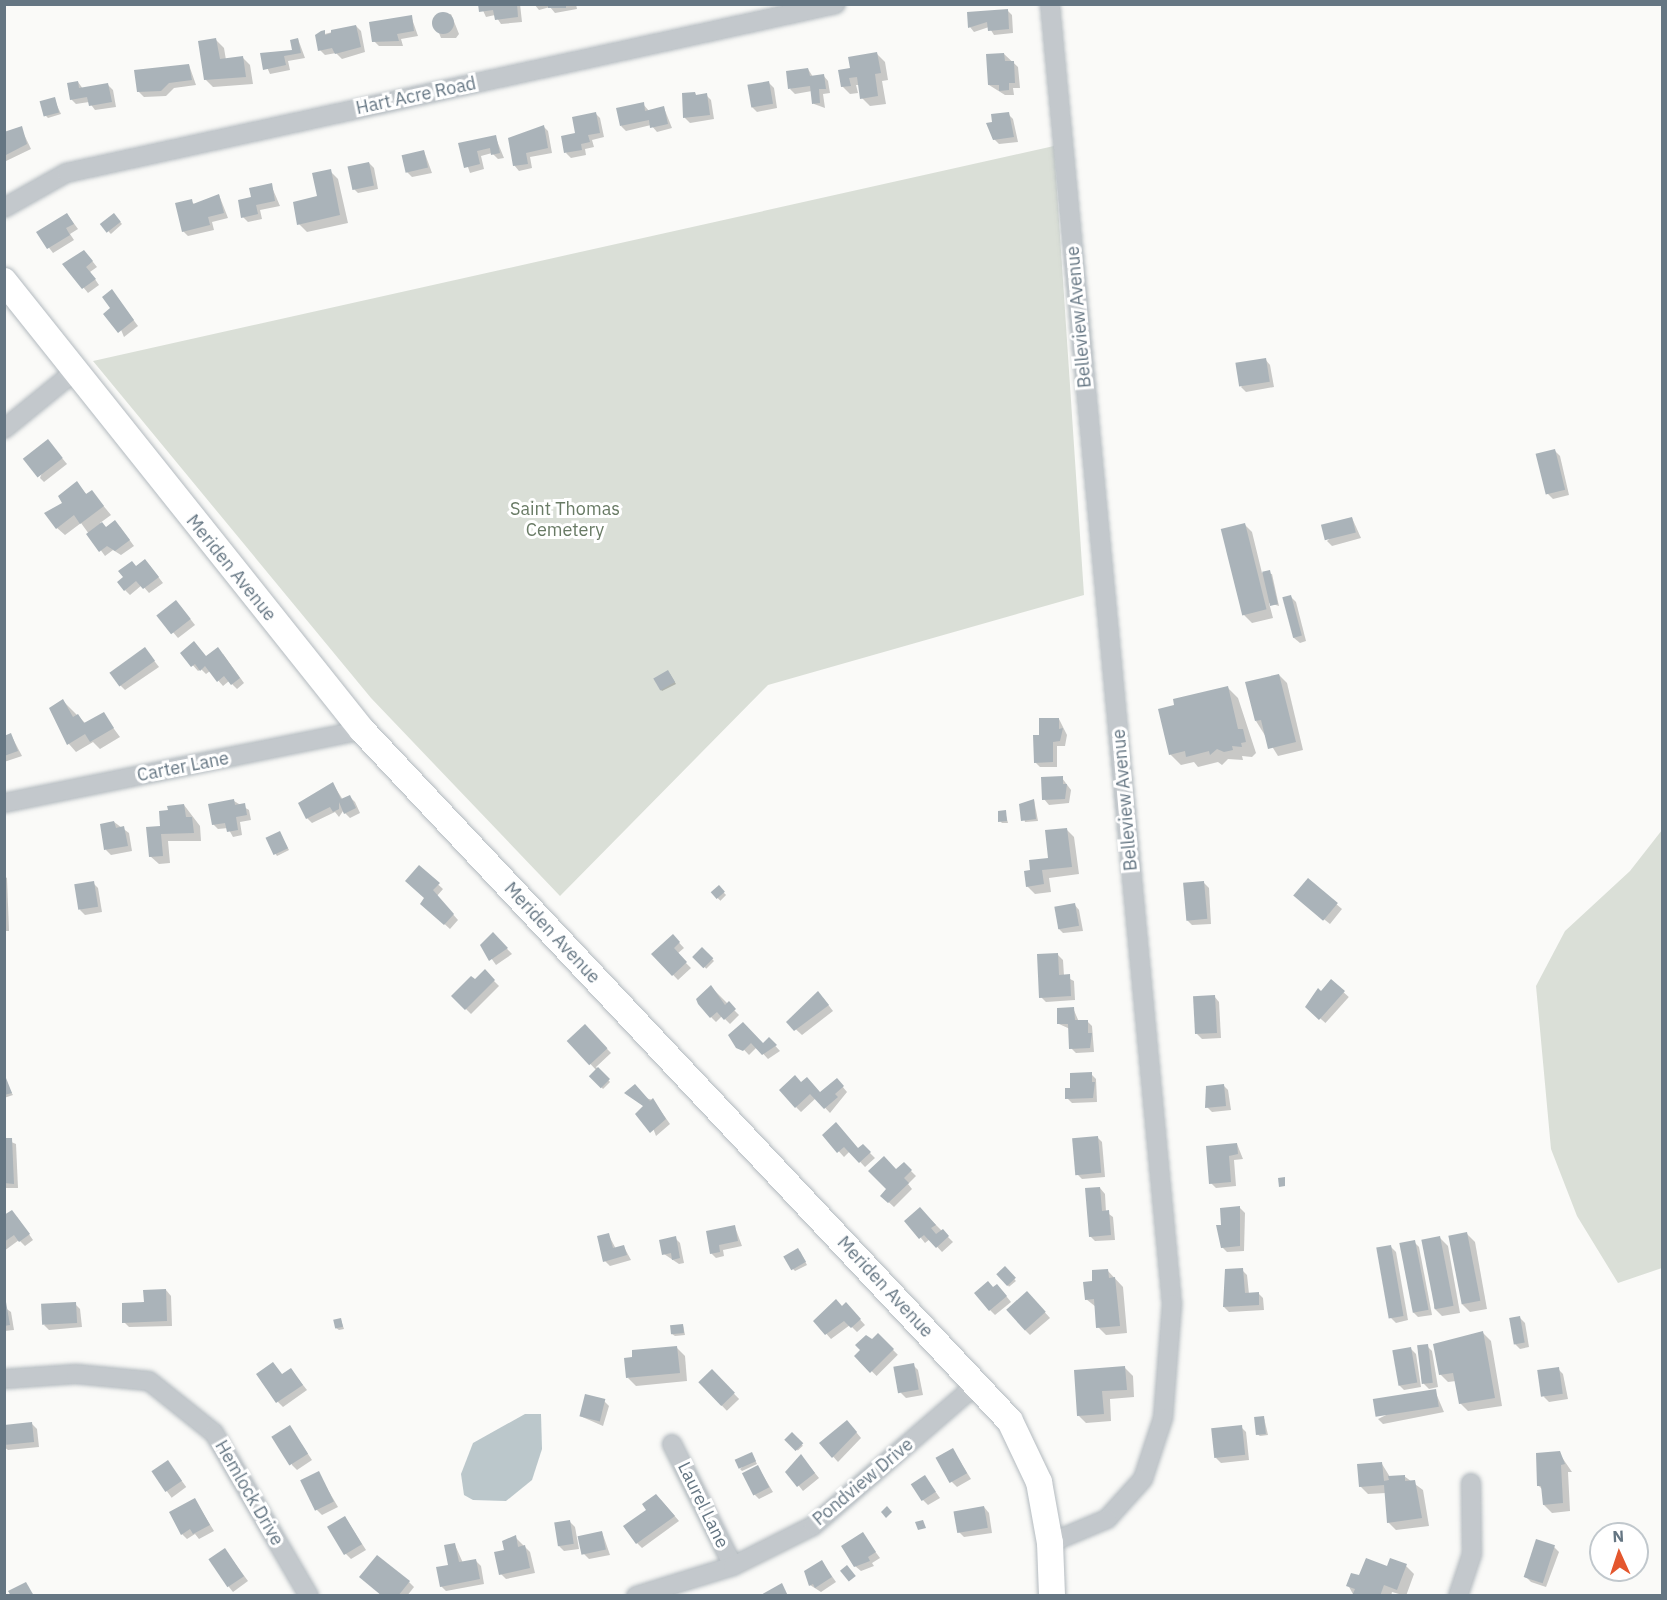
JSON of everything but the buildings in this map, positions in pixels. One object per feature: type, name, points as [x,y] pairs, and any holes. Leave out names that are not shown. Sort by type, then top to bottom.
[{"type":"main road","name":"Meriden Avenue","points":[[4,281],[74,372],[362,730],[1010,1421],[1039,1482],[1050,1543],[1052,1596]]},
{"type":"street","name":"Hart Acre Road","points":[[4,208],[66,173],[836,4]]},
{"type":"street","name":"Belleview Avenue","points":[[1050,4],[1172,1304],[1163,1418],[1143,1479],[1107,1519],[1050,1543]]},
{"type":"street","points":[[4,429],[74,372]]},
{"type":"street","name":"Carter Lane","points":[[4,803],[362,730]]},
{"type":"street","name":"Hemlock Drive","points":[[4,1379],[76,1374],[149,1381],[214,1433],[309,1596]]},
{"type":"street","name":"Pondview Drive","points":[[636,1596],[733,1566],[813,1526],[976,1384]]},
{"type":"street","name":"Laurel Lane","points":[[672,1444],[733,1566]]},
{"type":"street","points":[[1458,1596],[1472,1554],[1471,1483]]},
{"type":"green space","name":"Saint Thomas Cemetery","points":[[1054,146],[1084,595],[768,685],[560,896],[371,698],[93,361]]},
{"type":"green space","points":[[1662,830],[1662,1268],[1618,1283],[1577,1216],[1551,1149],[1536,986],[1565,931],[1630,871]]},
{"type":"shaded area","points":[[525,1414],[541,1414],[542,1449],[532,1480],[506,1501],[473,1500],[464,1495],[461,1474],[473,1443]]}]
